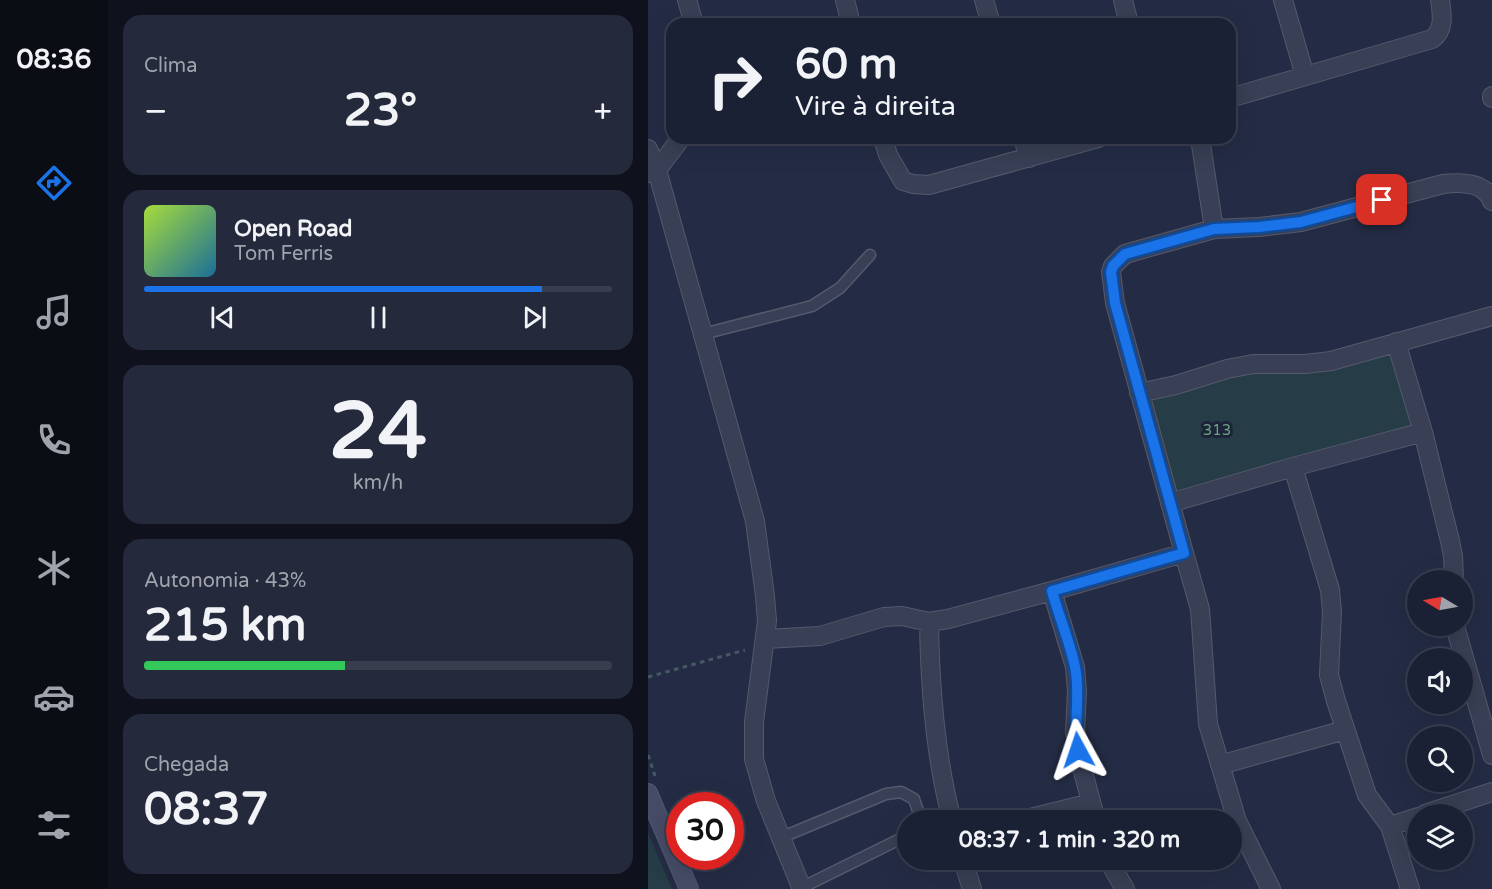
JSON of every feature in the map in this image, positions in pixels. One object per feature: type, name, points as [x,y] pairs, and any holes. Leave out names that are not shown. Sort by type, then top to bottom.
[{"type":"main road","points":[[648,793],[690,889]]},
{"type":"street","points":[[687,0],[692,18]]},
{"type":"street","points":[[845,0],[850,18]]},
{"type":"street","points":[[984,0],[989,18]]},
{"type":"street","points":[[1123,0],[1128,18]]},
{"type":"street","points":[[1283,0],[1305,76]]},
{"type":"street","points":[[1236,96],[1432,39],[1437,36],[1442,23],[1440,0]]},
{"type":"street","points":[[652,172],[676,144]]},
{"type":"street","points":[[885,144],[903,181],[930,185],[1077,144]]},
{"type":"street","points":[[1025,144],[1029,158]]},
{"type":"street","points":[[1201,144],[1214,229]]},
{"type":"street","points":[[648,149],[652,172],[703,334],[755,521],[765,596],[765,642],[754,722],[754,759],[766,801],[801,889]]},
{"type":"street","points":[[1271,889],[1237,821],[1208,724],[1200,609],[1115,303],[1110,279],[1113,266],[1125,254],[1214,229],[1301,222],[1443,184],[1467,183],[1484,190],[1492,201]]},
{"type":"street","points":[[1139,393],[1253,364],[1331,362],[1492,316]]},
{"type":"street","points":[[1396,342],[1423,432],[1450,541],[1454,570]]},
{"type":"street","points":[[1170,503],[1423,432]]},
{"type":"street","points":[[1293,467],[1330,590],[1332,612],[1329,675],[1367,795],[1390,826],[1410,889]]},
{"type":"street","points":[[765,642],[820,636],[884,617],[902,616],[929,622],[948,619],[1184,553]]},
{"type":"street","points":[[1052,591],[1075,667],[1077,691],[1075,732],[1093,810]]},
{"type":"street","points":[[929,622],[941,782],[949,810]]},
{"type":"street","points":[[1458,636],[1492,755]]},
{"type":"street","points":[[1220,765],[1345,730]]},
{"type":"street","points":[[1455,804],[1492,792]]},
{"type":"street","points":[[1063,810],[1091,803]]},
{"type":"street","points":[[1390,826],[1407,821]]},
{"type":"street","points":[[966,870],[972,889]]},
{"type":"street","points":[[1114,870],[1125,889]]},
{"type":"lane","points":[[703,334],[812,306],[840,288],[870,255]]},
{"type":"lane","points":[[780,838],[886,794],[902,792],[914,799],[918,810]]},
{"type":"lane","points":[[801,889],[897,841]]},
{"type":"path","points":[[648,676],[765,642]]},
{"type":"green space","name":"313","points":[[1403,337],[1429,437],[1168,507],[1136,386],[1302,366]]},
{"type":"green space","points":[[648,833],[672,889],[648,889]]},
{"type":"route","points":[[1078,750],[1075,732],[1077,691],[1075,667],[1052,591],[1184,553],[1115,303],[1110,279],[1113,266],[1125,254],[1214,229],[1301,222],[1382,200]]}]
